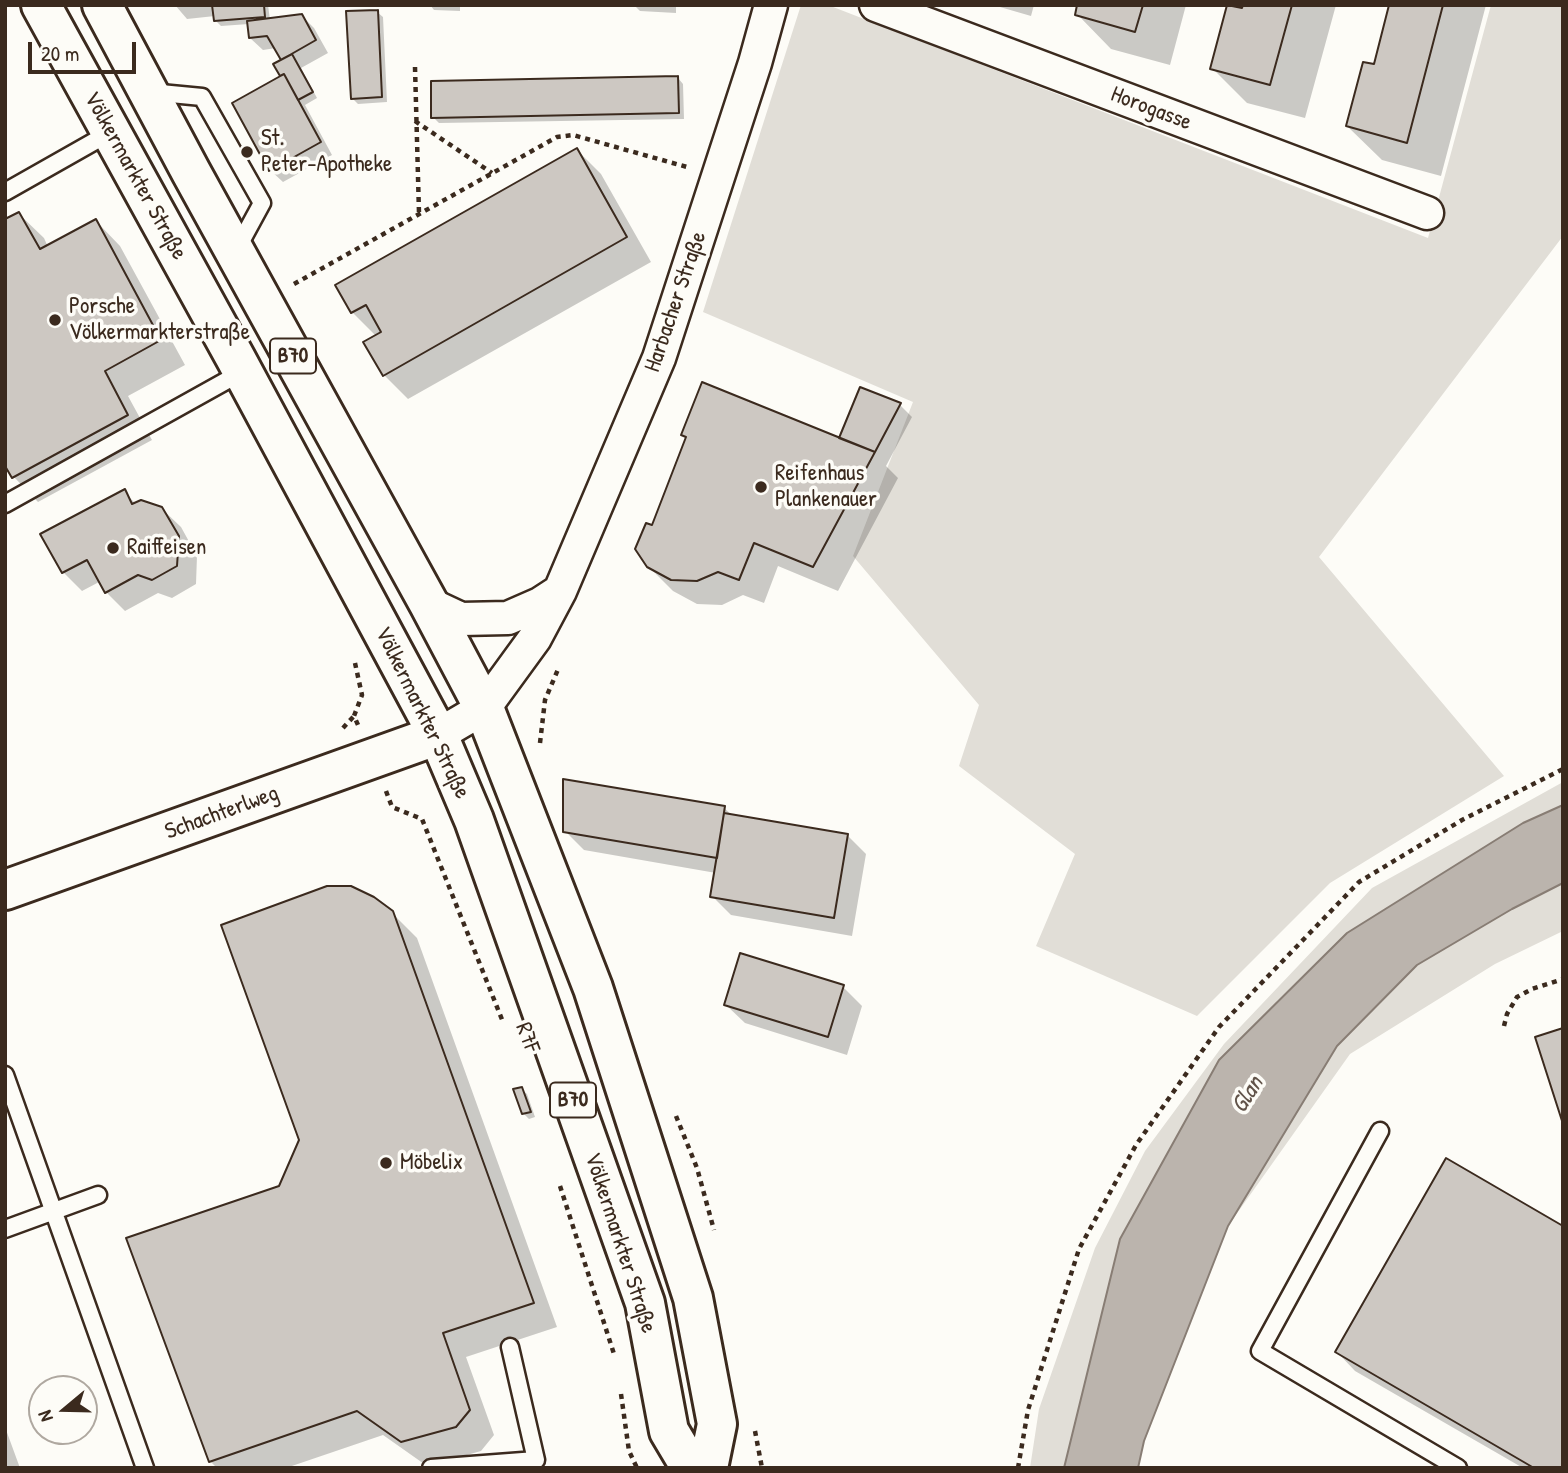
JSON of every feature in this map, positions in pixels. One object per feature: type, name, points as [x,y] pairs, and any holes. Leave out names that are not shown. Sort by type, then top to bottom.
[{"type":"main road","name":"Völkermarkter Straße","points":[[41,5],[438,735],[474,820],[645,1303],[669,1431],[691,1468]]},
{"type":"main road","name":"B70","points":[[102,5],[484,708],[593,988],[692,1298],[717,1424],[708,1468]]},
{"type":"main road","name":"Schachterlweg","points":[[5,890],[438,735]]},
{"type":"street","name":"Harbacher Straße","points":[[438,735],[484,708],[535,638],[559,591],[659,358],[771,5]]},
{"type":"street","name":"Horogasse","points":[[876,5],[1427,213]]},
{"type":"street","points":[[429,604],[461,620],[508,618],[559,591]]},
{"type":"lane","points":[[5,192],[111,132]]},
{"type":"lane","points":[[5,504],[242,372]]},
{"type":"lane","points":[[5,1075],[145,1468]]},
{"type":"lane","points":[[1380,1131],[1260,1351],[1458,1468]]},
{"type":"lane","points":[[5,1229],[98,1195]]},
{"type":"lane","points":[[431,1468],[536,1460],[510,1347]]},
{"type":"path","points":[[415,67],[419,214]]},
{"type":"path","points":[[415,121],[492,173]]},
{"type":"path","points":[[284,290],[557,137],[573,135],[719,175]]},
{"type":"path","points":[[354,716],[362,695]]},
{"type":"path","points":[[1018,1468],[1028,1410],[1079,1249],[1136,1145],[1219,1027],[1359,882],[1462,820],[1563,769]]},
{"type":"path","name":"R7F","points":[[393,807],[422,819],[507,1035]]},
{"type":"path","points":[[1504,1026],[1507,1014],[1517,997],[1531,989],[1563,979]]},
{"type":"path","points":[[558,1177],[615,1360]]},
{"type":"path","points":[[619,1386],[629,1451],[637,1468]]},
{"type":"shaded area","points":[[801,5],[828,5],[1428,238],[1491,5],[1563,5],[1563,236],[1319,557],[1504,776],[1330,883],[1197,1016],[1036,946],[1075,854],[959,766],[979,705],[853,556],[913,402],[703,312]]},
{"type":"shaded area","points":[[1563,782],[1563,805],[1523,823],[1120,1239],[1064,1468],[1030,1468],[1039,1409],[1095,1248],[1145,1151],[1224,1044],[1372,888]]},
{"type":"shaded area","points":[[1563,883],[1563,931],[1495,964],[1350,1054],[1228,1226],[1337,1046],[1416,965],[1512,909]]},
{"type":"water","name":"Glan","points":[[1563,805],[1563,883],[1512,909],[1417,965],[1337,1046],[1228,1226],[1144,1441],[1138,1468],[1064,1468],[1120,1239],[1219,1060],[1347,933],[1523,823]]},
{"type":"building","points":[[212,5],[264,5],[265,17],[214,21]]},
{"type":"building","points":[[1077,5],[1143,5],[1135,32],[1075,15]]},
{"type":"building","points":[[1227,5],[1242,8],[1243,5],[1292,5],[1270,85],[1210,69]]},
{"type":"building","points":[[1389,5],[1443,5],[1407,143],[1346,126],[1363,62],[1374,64]]},
{"type":"building","points":[[378,10],[382,97],[351,99],[346,11]]},
{"type":"building","points":[[302,14],[316,40],[281,60],[267,36],[249,38],[247,21]]},
{"type":"building","points":[[292,54],[313,92],[298,100],[284,74],[280,76],[273,64]]},
{"type":"building","points":[[284,74],[321,142],[269,171],[232,103]]},
{"type":"building","points":[[678,76],[679,113],[431,118],[431,81]]},
{"type":"building","points":[[577,148],[627,237],[383,376],[363,342],[381,332],[366,305],[351,313],[335,285]]},
{"type":"building","points":[[19,212],[40,249],[96,219],[161,340],[105,371],[128,415],[12,478],[5,466],[5,219]]},
{"type":"building","name":"Reifenhaus Plankenauer","points":[[702,382],[875,452],[813,567],[754,543],[739,580],[718,572],[697,581],[671,580],[647,567],[635,549],[646,523],[652,525],[686,437],[681,435]]},
{"type":"building","points":[[860,387],[901,403],[875,452],[839,438]]},
{"type":"building","name":"Raiffeisen","points":[[125,489],[132,504],[141,500],[162,507],[179,536],[177,566],[152,580],[138,575],[105,593],[87,560],[62,573],[40,534]]},
{"type":"building","points":[[563,779],[725,806],[717,858],[563,832]]},
{"type":"building","points":[[724,813],[848,834],[834,918],[710,897]]},
{"type":"building","name":"Möbelix","points":[[327,886],[351,886],[374,897],[393,911],[534,1303],[443,1333],[470,1410],[456,1427],[401,1442],[357,1411],[209,1462],[126,1238],[279,1186],[299,1140],[221,925]]},
{"type":"building","points":[[740,953],[844,985],[828,1037],[724,1005]]},
{"type":"building","points":[[1563,1028],[1563,1124],[1535,1037]]},
{"type":"building","points":[[522,1087],[531,1112],[522,1114],[513,1089]]},
{"type":"building","points":[[1446,1158],[1563,1226],[1563,1468],[1534,1468],[1335,1352]]},
{"type":"place","name":"St. Peter-Apotheke","points":[[247,152]]},
{"type":"place","name":"Porsche Völkermarkterstraße","points":[[55,320]]},
{"type":"place","name":"Reifenhaus Plankenauer","points":[[761,487]]},
{"type":"place","name":"Raiffeisen","points":[[113,548]]},
{"type":"place","name":"Möbelix","points":[[386,1163]]}]
